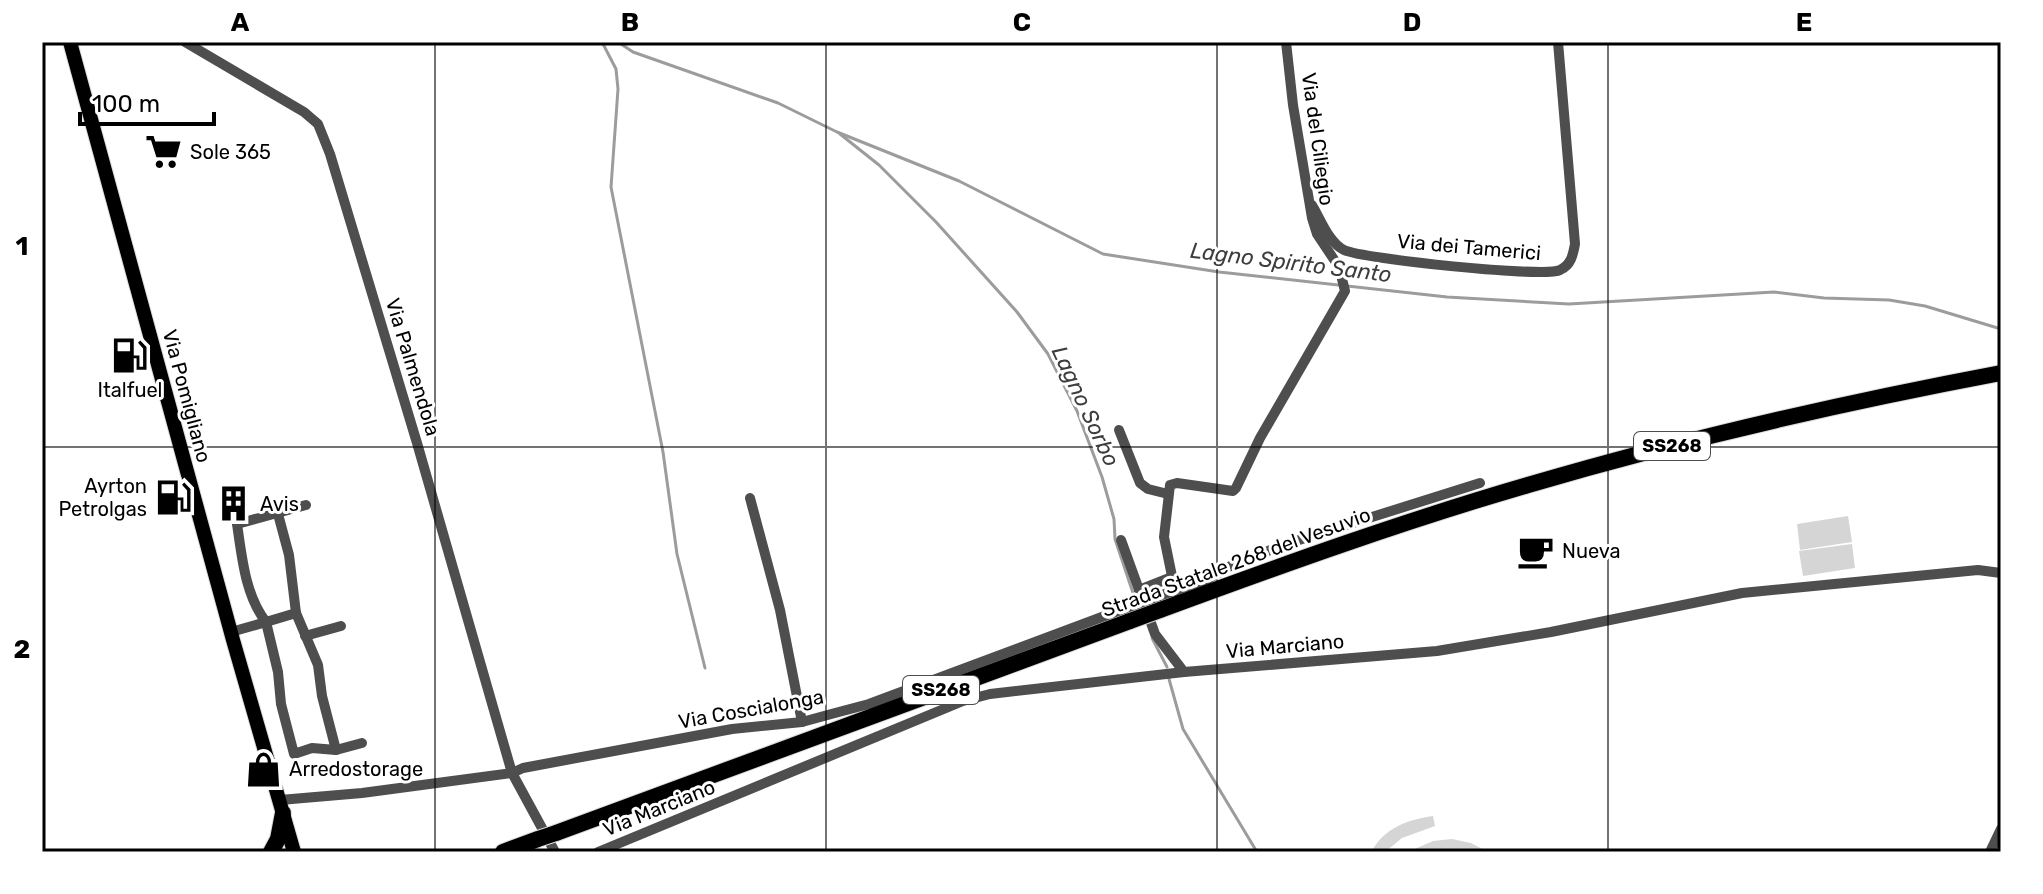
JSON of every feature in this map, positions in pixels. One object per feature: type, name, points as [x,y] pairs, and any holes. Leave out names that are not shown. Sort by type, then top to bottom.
[{"type":"highway","name":"Strada Statale 268 del Vesuvio","points":[[503,852],[724,771],[1160,603],[1349,542],[1543,481],[1769,422],[2001,373]]},
{"type":"highway","points":[[271,852],[278,839],[282,806]]},
{"type":"main road","name":"Via Pomigliano","points":[[70,42],[294,852]]},
{"type":"street","name":"Via Palmendola","points":[[185,42],[304,112],[318,124],[330,154],[417,443],[512,773],[555,852]]},
{"type":"street","name":"Via del Ciliegio","points":[[1168,494],[1170,485],[1177,483],[1233,491],[1236,488],[1260,438],[1345,291],[1339,267],[1317,234],[1312,218],[1286,42]]},
{"type":"street","name":"Via dei Tamerici","points":[[1311,203],[1342,250],[1369,256],[1509,270],[1555,272],[1562,269],[1572,259],[1575,244],[1558,42]]},
{"type":"street","points":[[1119,430],[1140,483],[1148,489],[1168,494],[1164,537],[1175,591]]},
{"type":"street","points":[[1160,603],[1175,591],[1208,579],[1239,561],[1480,483]]},
{"type":"street","points":[[750,498],[780,610],[802,722]]},
{"type":"street","points":[[306,505],[237,524],[244,571],[259,613],[266,622],[294,754],[312,748],[336,750],[362,743]]},
{"type":"street","points":[[278,514],[289,555],[296,613],[318,665],[322,696],[336,750]]},
{"type":"street","points":[[1121,540],[1155,634],[1184,672]]},
{"type":"street","name":"Via Marciano","points":[[598,852],[963,701],[990,694],[1184,672],[1437,651],[1551,632],[1742,593],[1978,570],[2001,572]]},
{"type":"street","points":[[1139,590],[1172,577]]},
{"type":"street","points":[[231,632],[296,613]]},
{"type":"street","name":"Via Coscialonga","points":[[282,806],[512,773],[523,768],[732,729],[802,722],[869,704],[1128,615]]},
{"type":"street","points":[[305,636],[341,626]]},
{"type":"street","points":[[1990,852],[2001,829]]},
{"type":"shaded area","points":[[1848,516],[1852,542],[1800,550],[1797,524]]},
{"type":"shaded area","points":[[1852,544],[1855,568],[1803,576],[1799,551]]},
{"type":"shaded area","points":[[1433,816],[1435,826],[1402,838],[1385,852],[1371,852],[1397,826]]},
{"type":"shaded area","points":[[1452,839],[1471,843],[1488,852],[1408,852],[1433,841]]},
{"type":"waterway","points":[[602,42],[616,69],[618,89],[611,187],[663,452],[677,554],[705,668]]},
{"type":"waterway","name":"Lagno Spirito Santo","points":[[618,42],[633,52],[778,103],[837,132],[959,181],[1103,254],[1219,272],[1447,297],[1569,304],[1774,292],[1824,298],[1889,300],[1925,306],[2001,329]]},
{"type":"waterway","name":"Lagno Sorbo","points":[[840,134],[879,165],[936,222],[1017,312],[1048,354],[1077,411],[1102,477],[1114,519],[1115,539],[1136,602]]},
{"type":"waterway","name":"Lagno Sorbo","points":[[1152,638],[1167,667]]},
{"type":"waterway","name":"Lagno Sorbo","points":[[1169,679],[1183,729],[1257,852]]},
{"type":"place","name":"Sole 365","points":[[164,152]]},
{"type":"place","name":"Italfuel","points":[[130,355]]},
{"type":"place","name":"Ayrton Petrolgas","points":[[173,498]]},
{"type":"place","name":"Avis","points":[[234,504]]},
{"type":"place","name":"Nueva","points":[[1536,551]]},
{"type":"place","name":"Arredostorage","points":[[263,769]]}]
